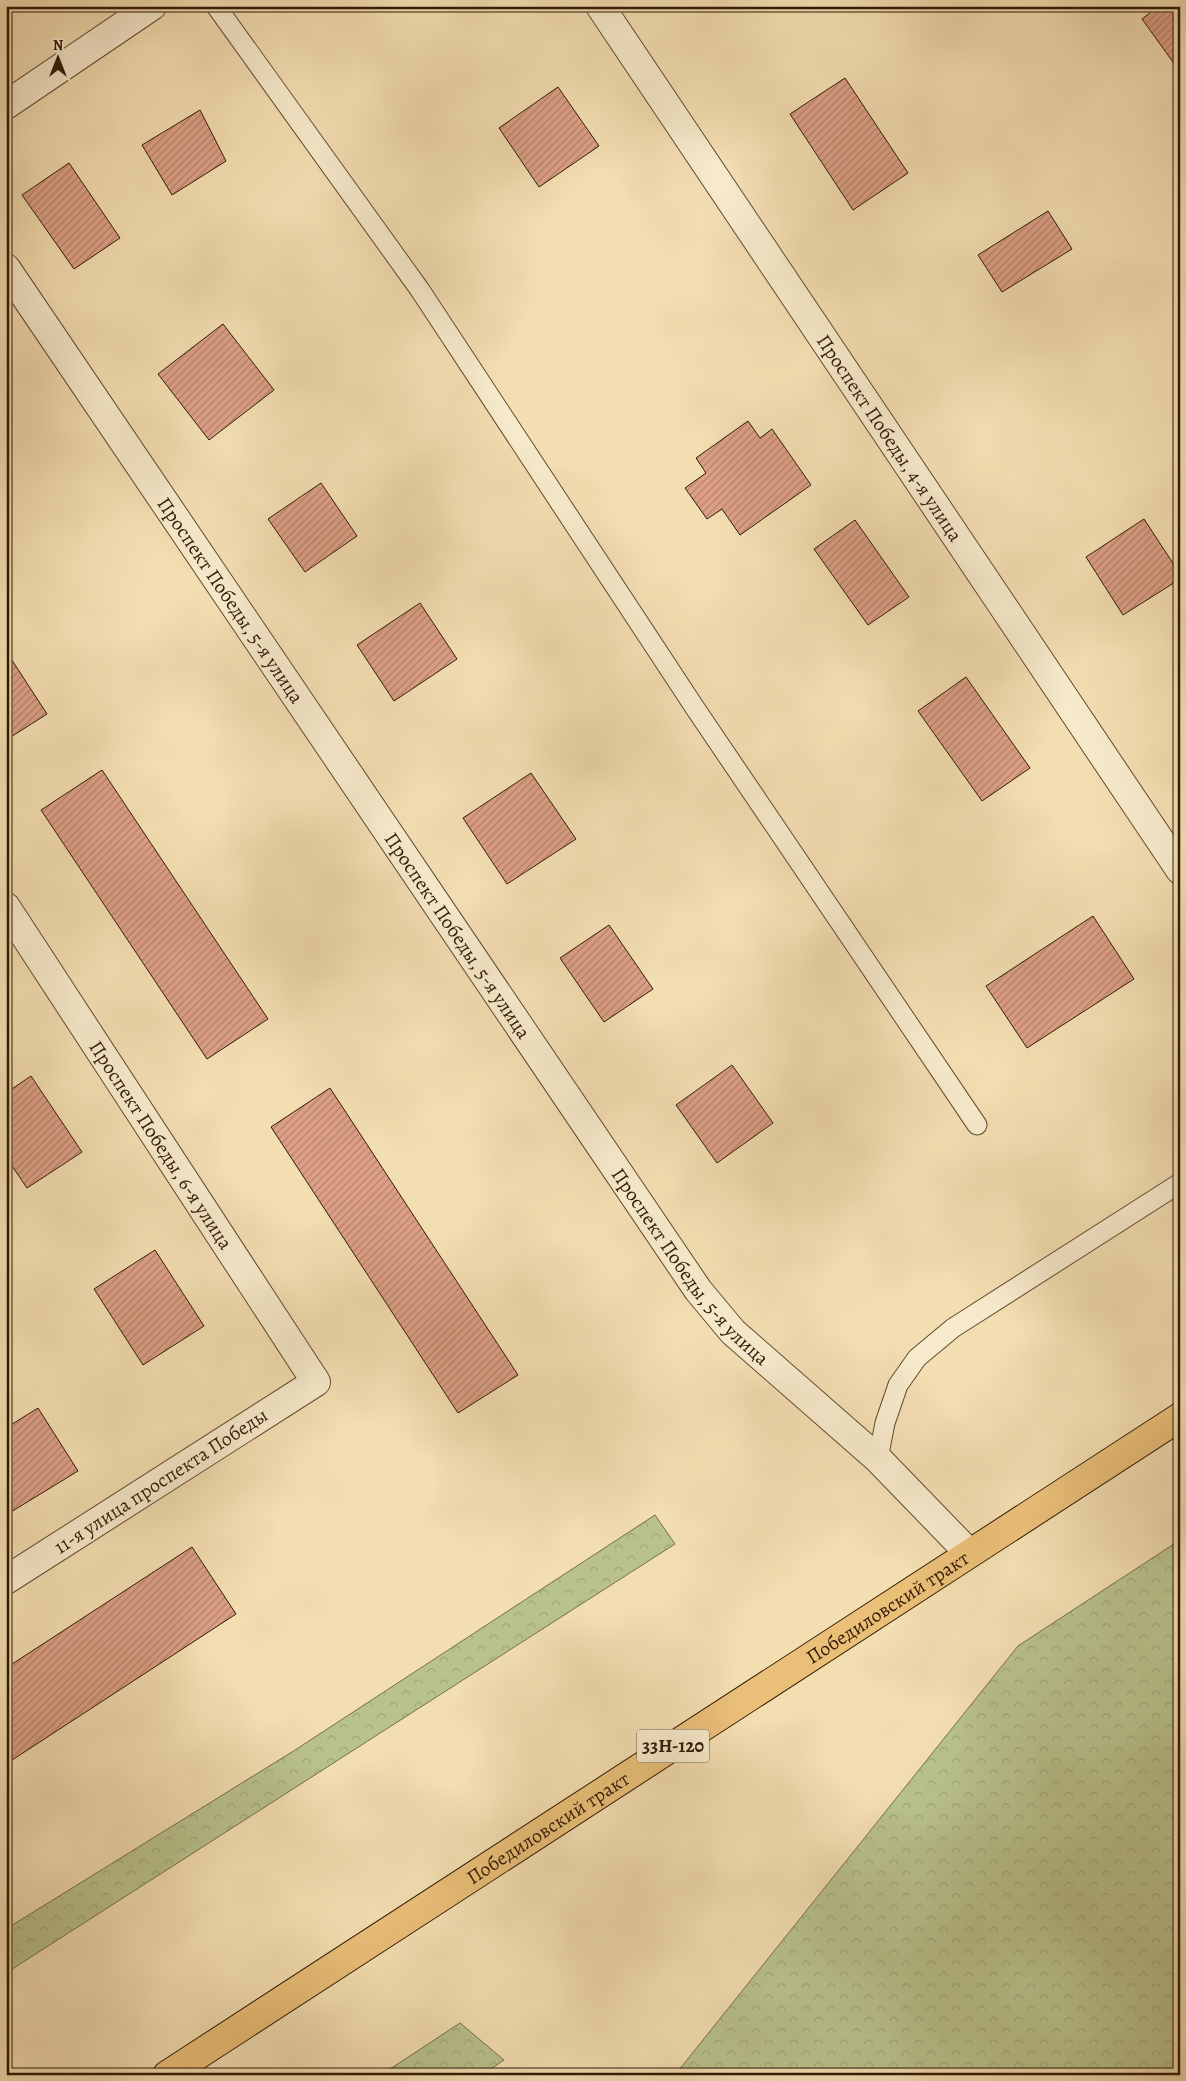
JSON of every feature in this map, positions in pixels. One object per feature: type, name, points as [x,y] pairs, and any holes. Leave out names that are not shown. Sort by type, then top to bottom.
[{"type":"main road","name":"Победиловский тракт","points":[[167,2075],[1180,1417]]},
{"type":"street","points":[[6,105],[152,6]]},
{"type":"street","name":"Проспект Победы, 4-я улица","points":[[600,6],[1180,870]]},
{"type":"street","name":"Проспект Победы, 5-я улица","points":[[6,268],[698,1290],[733,1332],[878,1459],[969,1554]]},
{"type":"street","name":"Проспект Победы, 6-я улица","points":[[6,907],[316,1382]]},
{"type":"street","name":"11-я улица проспекта Победы","points":[[6,1580],[316,1382]]},
{"type":"lane","points":[[216,6],[420,290],[695,708],[977,1125]]},
{"type":"lane","points":[[878,1459],[886,1423],[898,1386],[917,1358],[953,1328],[1180,1183]]},
{"type":"green space","points":[[655,1515],[675,1544],[6,1973],[6,1929],[292,1752]]},
{"type":"green space","points":[[1180,1540],[1180,2075],[675,2075],[1018,1646]]},
{"type":"green space","points":[[460,2023],[504,2060],[482,2075],[381,2075]]},
{"type":"building","points":[[1159,6],[1180,6],[1180,68],[1178,69],[1142,19]]},
{"type":"building","points":[[845,78],[908,173],[853,210],[790,114]]},
{"type":"building","points":[[558,87],[599,146],[539,187],[499,128]]},
{"type":"building","points":[[200,110],[226,161],[172,195],[142,145]]},
{"type":"building","points":[[69,163],[120,238],[74,269],[22,195]]},
{"type":"building","points":[[1048,211],[1072,249],[1002,292],[978,255]]},
{"type":"building","points":[[223,324],[274,390],[209,440],[158,374]]},
{"type":"building","points":[[748,421],[760,438],[772,429],[811,485],[740,535],[722,509],[707,519],[685,488],[706,473],[696,458]]},
{"type":"building","points":[[321,483],[357,536],[305,572],[268,519]]},
{"type":"building","points":[[1144,519],[1180,574],[1180,579],[1123,615],[1086,557]]},
{"type":"building","points":[[855,520],[909,597],[868,625],[814,549]]},
{"type":"building","points":[[420,603],[457,659],[394,701],[357,645]]},
{"type":"building","points":[[6,651],[47,714],[6,740]]},
{"type":"building","points":[[966,677],[1030,768],[982,801],[918,711]]},
{"type":"building","points":[[102,770],[268,1019],[207,1059],[41,810]]},
{"type":"building","points":[[531,773],[576,839],[507,884],[463,818]]},
{"type":"building","points":[[1093,916],[1134,979],[1027,1048],[986,986]]},
{"type":"building","points":[[609,925],[653,989],[604,1022],[560,958]]},
{"type":"building","points":[[732,1065],[773,1123],[717,1163],[676,1105]]},
{"type":"building","points":[[31,1076],[82,1152],[27,1188],[6,1157],[6,1093]]},
{"type":"building","points":[[330,1088],[518,1375],[458,1413],[271,1127]]},
{"type":"building","points":[[155,1250],[204,1326],[143,1365],[94,1289]]},
{"type":"building","points":[[38,1408],[78,1471],[6,1515],[6,1428]]},
{"type":"building","points":[[192,1547],[236,1614],[6,1764],[6,1668]]}]
